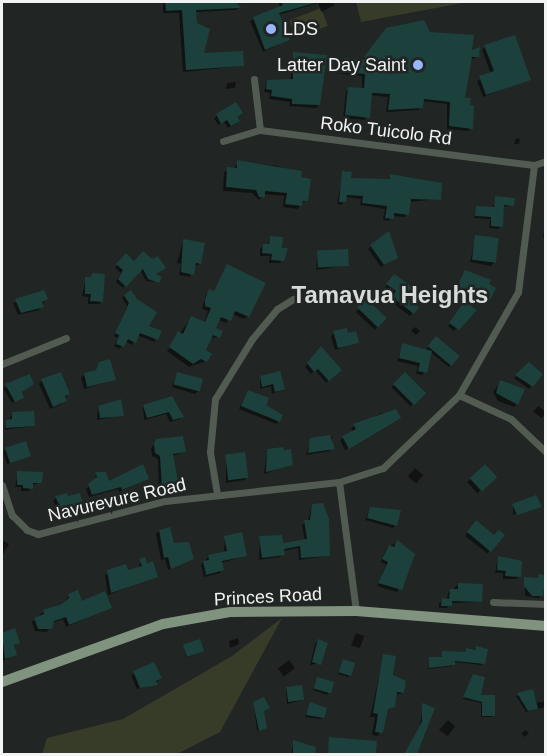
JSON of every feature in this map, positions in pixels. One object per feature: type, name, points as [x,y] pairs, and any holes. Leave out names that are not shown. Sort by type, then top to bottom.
[{"type":"main road","name":"Princes Road","points":[[2,682],[163,624],[230,612],[356,611],[546,626]]},
{"type":"street","points":[[254,79],[260,130]]},
{"type":"street","name":"Roko Tuicolo Rd","points":[[223,141],[260,130],[534,165],[546,161]]},
{"type":"street","name":"Navurevure Road","points":[[2,485],[12,515],[27,530],[38,534],[165,501],[339,482],[383,468],[396,459],[459,395],[518,292],[534,165]]},
{"type":"street","points":[[217,494],[210,452],[215,399],[252,339],[277,309],[293,300]]},
{"type":"street","points":[[2,364],[66,338]]},
{"type":"street","points":[[459,395],[511,419],[546,452]]},
{"type":"street","points":[[339,482],[356,611]]},
{"type":"street","points":[[493,602],[546,604]]},
{"type":"green space","points":[[356,2],[468,2],[361,22]]},
{"type":"green space","points":[[321,8],[328,26],[296,38],[289,20]]},
{"type":"green space","points":[[282,618],[220,732],[177,754],[42,754],[47,738],[123,719],[232,656]]},
{"type":"building","points":[[165,2],[236,2],[241,8],[196,10],[197,23],[210,29],[204,53],[243,51],[244,66],[186,70],[182,10],[166,11]]},
{"type":"building","name":"LDS","points":[[281,2],[315,3],[279,13],[290,40],[265,50],[253,17],[283,5]]},
{"type":"building","name":"Latter Day Saint","points":[[424,20],[430,32],[474,35],[472,50],[480,47],[479,57],[472,57],[465,98],[471,98],[470,105],[474,106],[473,129],[449,126],[450,102],[424,99],[423,108],[388,110],[390,94],[372,93],[370,118],[345,115],[348,87],[364,88],[365,74],[343,72],[344,58],[367,59],[364,57],[386,28]]},
{"type":"building","points":[[515,35],[531,80],[486,95],[479,76],[494,71],[484,45]]},
{"type":"building","points":[[293,52],[327,55],[320,105],[292,104],[292,99],[271,96],[272,90],[266,89],[267,80],[293,79]]},
{"type":"building","points":[[236,102],[243,113],[237,117],[240,121],[231,126],[227,120],[221,124],[216,114]]},
{"type":"building","points":[[237,160],[302,171],[301,177],[311,179],[308,201],[303,201],[302,206],[285,204],[287,193],[265,191],[265,197],[259,197],[256,190],[226,187],[227,167],[237,168]]},
{"type":"building","points":[[342,171],[352,172],[351,178],[390,179],[390,174],[442,183],[441,200],[411,199],[409,215],[394,213],[394,219],[385,218],[387,206],[362,203],[363,196],[347,195],[346,202],[339,202]]},
{"type":"building","points":[[495,196],[515,198],[514,206],[504,205],[503,227],[491,226],[491,217],[475,216],[476,206],[494,207]]},
{"type":"building","points":[[389,231],[398,258],[384,265],[370,245]]},
{"type":"building","points":[[475,235],[499,238],[496,263],[472,260]]},
{"type":"building","points":[[270,236],[283,237],[282,248],[288,248],[284,261],[271,260],[272,254],[262,253],[263,244],[269,244]]},
{"type":"building","points":[[183,239],[205,243],[201,264],[196,263],[194,275],[181,272]]},
{"type":"building","points":[[348,249],[349,266],[318,268],[317,251]]},
{"type":"building","points":[[143,251],[152,259],[158,256],[166,268],[156,274],[162,277],[159,283],[148,279],[143,269],[126,287],[118,279],[123,270],[116,264],[126,253],[134,261]]},
{"type":"building","points":[[227,264],[266,283],[249,317],[235,311],[231,321],[221,317],[216,328],[223,331],[220,338],[213,335],[206,350],[212,354],[207,362],[201,359],[193,364],[169,347],[178,331],[183,334],[191,316],[205,322],[211,308],[205,306],[205,299],[209,289],[214,291]]},
{"type":"building","points":[[465,270],[491,280],[489,284],[496,288],[489,302],[477,296],[472,307],[477,310],[459,330],[449,323],[469,295],[457,286]]},
{"type":"building","points":[[92,273],[105,274],[103,302],[90,301],[91,294],[85,294],[85,277],[91,277]]},
{"type":"building","points":[[394,274],[412,287],[405,297],[419,307],[414,314],[392,297],[396,291],[386,284]]},
{"type":"building","points":[[44,290],[48,299],[42,302],[44,307],[21,313],[15,299]]},
{"type":"building","points":[[131,290],[137,299],[157,312],[149,326],[162,331],[158,340],[140,333],[136,343],[128,339],[124,347],[116,344],[119,335],[115,333],[129,303],[124,295]]},
{"type":"building","points":[[366,298],[387,318],[378,327],[357,307]]},
{"type":"building","points":[[347,328],[348,333],[356,331],[359,343],[338,348],[333,331]]},
{"type":"building","points":[[436,336],[460,356],[451,366],[428,346]]},
{"type":"building","points":[[402,343],[432,351],[427,373],[418,371],[420,363],[399,358]]},
{"type":"building","points":[[321,346],[342,370],[329,381],[318,369],[314,372],[307,363]]},
{"type":"building","points":[[110,359],[116,380],[87,387],[84,373],[96,370],[99,362]]},
{"type":"building","points":[[529,362],[543,374],[533,387],[515,375]]},
{"type":"building","points":[[280,371],[285,389],[275,392],[273,384],[262,387],[260,376]]},
{"type":"building","points":[[61,372],[70,394],[65,396],[67,401],[53,407],[41,379]]},
{"type":"building","points":[[177,372],[203,379],[200,392],[174,385]]},
{"type":"building","points":[[405,372],[426,393],[414,405],[393,384]]},
{"type":"building","points":[[30,374],[34,384],[22,392],[24,398],[15,402],[5,384]]},
{"type":"building","points":[[500,380],[525,389],[518,405],[496,393]]},
{"type":"building","points":[[248,390],[269,398],[266,405],[283,415],[280,422],[241,406]]},
{"type":"building","points":[[172,396],[184,417],[173,420],[169,412],[147,418],[143,405]]},
{"type":"building","points":[[121,399],[124,416],[100,418],[98,406]]},
{"type":"building","points":[[396,409],[401,418],[349,449],[342,436],[356,429],[353,424]]},
{"type":"building","points":[[34,411],[35,426],[6,428],[6,420],[12,419],[12,412]]},
{"type":"building","points":[[330,435],[335,449],[308,453],[310,438]]},
{"type":"building","points":[[183,436],[186,452],[173,454],[179,487],[162,488],[160,456],[155,453],[156,439]]},
{"type":"building","points":[[26,441],[31,456],[10,463],[5,448]]},
{"type":"building","points":[[283,447],[284,450],[291,449],[293,465],[266,472],[267,449]]},
{"type":"building","points":[[245,452],[248,478],[228,480],[225,454]]},
{"type":"building","points":[[143,464],[149,479],[122,490],[121,487],[92,495],[88,484],[97,477],[95,472],[106,472],[109,481]]},
{"type":"building","points":[[485,464],[497,477],[482,491],[470,478]]},
{"type":"building","points":[[17,471],[43,472],[42,483],[33,483],[33,489],[23,488],[23,485],[17,485]]},
{"type":"building","points":[[67,493],[68,496],[80,493],[83,505],[62,511],[55,496]]},
{"type":"building","points":[[536,495],[542,507],[517,515],[512,504]]},
{"type":"building","points":[[323,503],[329,519],[330,556],[301,558],[300,546],[284,549],[285,555],[262,558],[259,536],[282,535],[283,543],[307,539],[304,520],[310,520],[312,504]]},
{"type":"building","points":[[370,507],[401,510],[397,526],[367,518]]},
{"type":"building","points":[[476,520],[494,535],[499,530],[505,535],[491,552],[467,532]]},
{"type":"building","points":[[170,527],[174,543],[189,542],[194,559],[171,569],[168,557],[164,558],[159,530]]},
{"type":"building","points":[[242,532],[247,556],[222,561],[224,570],[206,575],[203,561],[209,560],[208,555],[227,551],[224,536]]},
{"type":"building","points":[[397,540],[415,554],[402,590],[378,583],[388,562],[382,559],[389,545],[394,547]]},
{"type":"building","points":[[498,556],[522,561],[521,577],[505,576],[506,571],[497,570]]},
{"type":"building","points":[[145,557],[147,563],[153,561],[158,577],[111,593],[107,570],[126,564],[128,570],[142,566],[139,559]]},
{"type":"building","points":[[538,574],[546,575],[543,596],[532,596],[524,586],[524,577],[538,578]]},
{"type":"building","points":[[458,583],[483,584],[482,602],[452,601],[452,606],[441,606],[442,598],[449,599],[450,589],[458,589]]},
{"type":"building","points":[[78,590],[82,601],[105,591],[112,608],[69,625],[66,617],[54,621],[52,629],[38,629],[34,618],[44,614],[43,610],[62,604],[69,598],[68,594]]},
{"type":"building","points":[[15,628],[20,643],[14,645],[17,655],[5,659],[2,633]]},
{"type":"building","points":[[200,639],[204,651],[187,657],[183,645]]},
{"type":"building","points":[[318,639],[328,643],[321,665],[312,662]]},
{"type":"building","points":[[476,646],[488,649],[485,664],[455,661],[455,665],[429,668],[429,657],[442,657],[442,651],[466,652],[466,648],[475,650]]},
{"type":"building","points":[[383,654],[396,656],[393,675],[406,681],[404,693],[397,692],[395,707],[388,709],[383,733],[375,732],[378,714],[373,713]]},
{"type":"building","points":[[343,659],[355,663],[351,676],[339,672]]},
{"type":"building","points":[[154,662],[162,678],[156,681],[158,685],[140,688],[133,671]]},
{"type":"building","points":[[473,674],[485,677],[481,695],[495,695],[495,716],[482,716],[482,702],[463,697]]},
{"type":"building","points":[[317,677],[334,682],[331,693],[314,689]]},
{"type":"building","points":[[302,685],[304,700],[288,702],[286,687]]},
{"type":"building","points":[[533,689],[538,709],[528,711],[517,693]]},
{"type":"building","points":[[264,697],[270,708],[264,711],[267,728],[259,731],[253,702]]},
{"type":"building","points":[[310,702],[327,708],[324,718],[306,715]]},
{"type":"building","points":[[422,703],[435,708],[417,754],[404,754],[422,722]]},
{"type":"building","points":[[329,737],[377,741],[376,753],[328,754]]},
{"type":"building","points":[[293,740],[316,747],[315,754],[293,754]]},
{"type":"place","name":"LDS","points":[[271,29]]},
{"type":"place","name":"Latter Day Saint","points":[[418,65]]},
{"type":"district","name":"Tamavua Heights","points":[[390,295]]}]
